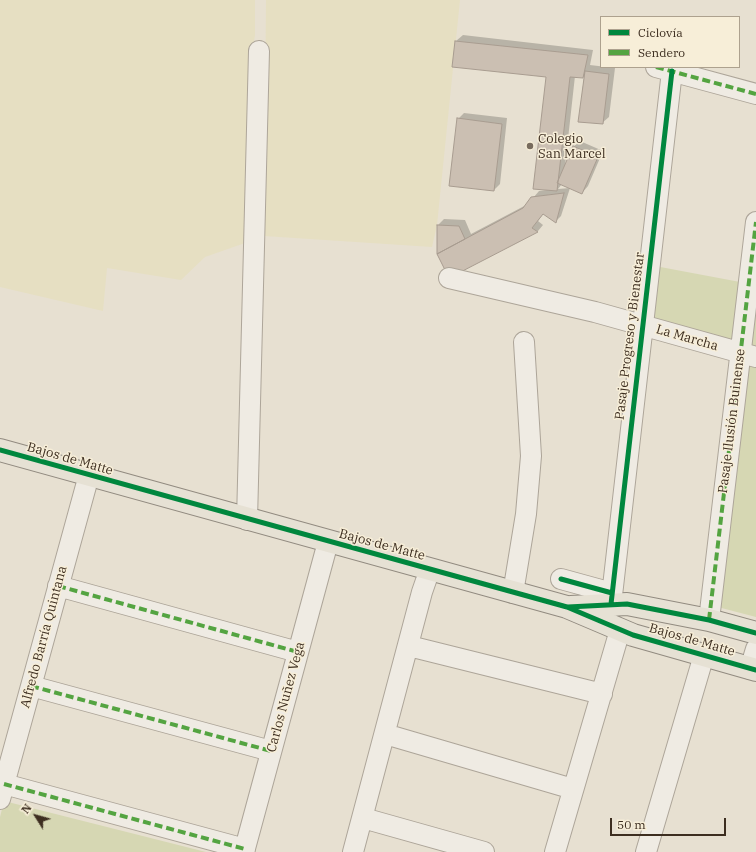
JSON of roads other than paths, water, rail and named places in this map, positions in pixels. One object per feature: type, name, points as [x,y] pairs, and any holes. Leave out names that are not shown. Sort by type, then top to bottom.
[{"type":"main road","name":"Bajos de Matte","points":[[0,450],[247,520],[567,607],[620,630],[704,655],[754,663]]},
{"type":"main road","points":[[567,607],[611,599],[627,604],[709,620],[756,633]]},
{"type":"street","points":[[247,520],[259,51]]},
{"type":"street","points":[[664,69],[756,94]]},
{"type":"street","name":"Pasaje Progreso y Bienestar","points":[[611,599],[643,325],[664,69]]},
{"type":"street","name":"Pasaje Ilusión Buinense","points":[[709,620],[748,355],[756,222]]},
{"type":"street","name":"La Marcha","points":[[449,278],[595,312],[748,355]]},
{"type":"street","points":[[513,593],[526,514],[531,468],[524,342]]},
{"type":"street","name":"Alfredo Barría Quintana","points":[[2,792],[88,475]]},
{"type":"street","name":"Carlos Nuñez Vega","points":[[245,850],[328,542]]},
{"type":"street","points":[[353,852],[409,646],[422,592],[430,569]]},
{"type":"street","points":[[561,579],[611,599]]},
{"type":"street","points":[[58,586],[298,652]]},
{"type":"street","points":[[555,852],[620,630]]},
{"type":"street","points":[[409,646],[602,694]]},
{"type":"street","points":[[646,852],[704,655]]},
{"type":"street","points":[[31,686],[271,751]]},
{"type":"street","points":[[385,734],[573,789]]},
{"type":"street","points":[[2,792],[245,850]]},
{"type":"street","points":[[363,818],[484,852]]},
{"type":"place","name":"Colegio San Marcel","points":[[530,146]]}]
